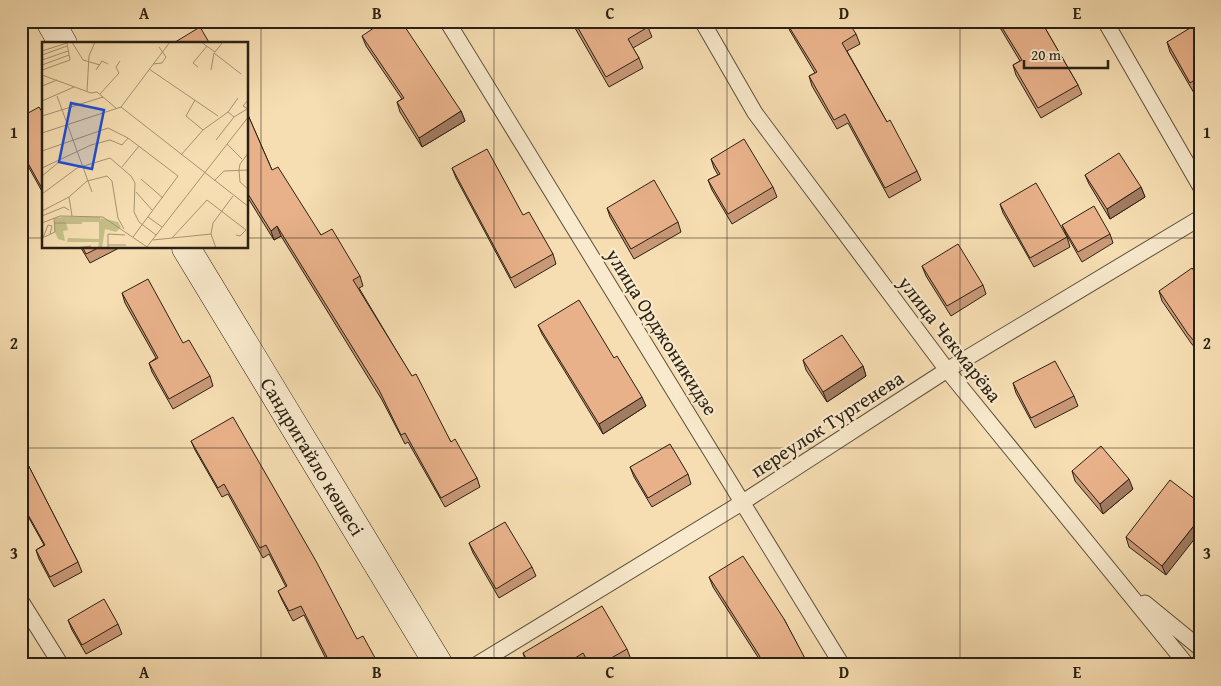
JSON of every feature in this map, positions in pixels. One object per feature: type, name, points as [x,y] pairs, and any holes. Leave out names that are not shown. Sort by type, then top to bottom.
[{"type":"street","points":[[50,21],[62,42]]},
{"type":"street","name":"Сандригайло көшесі","points":[[187,249],[439,665]]},
{"type":"lane","name":"улица Орджоникидзе","points":[[447,21],[842,665]]},
{"type":"lane","name":"улица Чекмарёва","points":[[702,21],[755,113],[947,370],[1187,665]]},
{"type":"lane","points":[[1105,21],[1200,186]]},
{"type":"lane","name":"переулок Тургенева","points":[[476,665],[743,502],[947,370],[1200,218]]},
{"type":"lane","points":[[1119,582],[1200,648]]},
{"type":"lane","points":[[21,601],[61,665]]},
{"type":"building","points":[[384,21],[401,21],[461,111],[419,138],[397,102],[404,98],[362,36]]},
{"type":"building","points":[[574,21],[645,21],[648,27],[628,39],[639,58],[606,77]]},
{"type":"building","points":[[787,21],[848,21],[856,34],[842,43],[887,122],[890,120],[917,171],[885,188],[845,114],[834,120],[809,76],[817,72]]},
{"type":"building","points":[[998,21],[1041,21],[1078,85],[1038,108],[1013,65],[1022,60]]},
{"type":"building","points":[[1195,25],[1200,33],[1200,93],[1193,81],[1190,83],[1167,42]]},
{"type":"building","points":[[200,27],[209,42],[175,42]]},
{"type":"building","points":[[39,107],[42,112],[42,188],[24,156],[21,158],[21,117]]},
{"type":"building","points":[[249,117],[272,170],[278,167],[321,235],[332,229],[360,276],[353,280],[412,376],[416,374],[451,442],[455,439],[477,478],[441,498],[405,433],[401,435],[379,390],[277,226],[271,231],[249,196]]},
{"type":"building","points":[[744,139],[773,187],[728,214],[708,180],[720,174],[711,159]]},
{"type":"building","points":[[487,149],[523,215],[529,212],[553,254],[511,278],[452,168]]},
{"type":"building","points":[[1119,153],[1141,187],[1107,209],[1085,175]]},
{"type":"building","points":[[654,180],[678,222],[631,249],[607,208]]},
{"type":"building","points":[[1036,183],[1067,237],[1030,258],[1000,204]]},
{"type":"building","points":[[1094,206],[1110,234],[1078,252],[1062,225]]},
{"type":"building","points":[[958,244],[983,285],[947,306],[922,266]]},
{"type":"building","points":[[84,249],[96,249],[86,254]]},
{"type":"building","points":[[1192,268],[1200,279],[1200,348],[1188,334],[1159,291]]},
{"type":"building","points":[[148,279],[183,343],[189,340],[210,376],[169,399],[149,363],[158,358],[122,293]]},
{"type":"building","points":[[579,300],[614,358],[617,356],[642,397],[599,424],[538,325]]},
{"type":"building","points":[[842,335],[863,366],[823,392],[803,360]]},
{"type":"building","points":[[1055,361],[1074,396],[1031,418],[1013,383]]},
{"type":"building","points":[[233,417],[316,561],[357,639],[363,636],[379,665],[331,665],[301,606],[289,611],[278,591],[287,586],[266,545],[260,548],[224,484],[218,488],[191,441]]},
{"type":"building","points":[[670,444],[688,474],[648,498],[630,467]]},
{"type":"building","points":[[1101,446],[1129,479],[1100,504],[1072,471]]},
{"type":"building","points":[[21,451],[78,562],[50,577],[36,550],[45,545],[21,502]]},
{"type":"building","points":[[1170,480],[1200,503],[1200,518],[1162,566],[1126,537]]},
{"type":"building","points":[[505,522],[532,567],[496,589],[469,543]]},
{"type":"building","points":[[743,556],[784,619],[808,664],[764,665],[709,577]]},
{"type":"building","points":[[104,599],[118,624],[82,645],[68,620]]},
{"type":"building","points":[[602,606],[627,649],[599,665],[590,665],[583,653],[564,665],[530,665],[523,653]]},
{"type":"building","points":[[21,656],[27,665],[21,665]]}]
